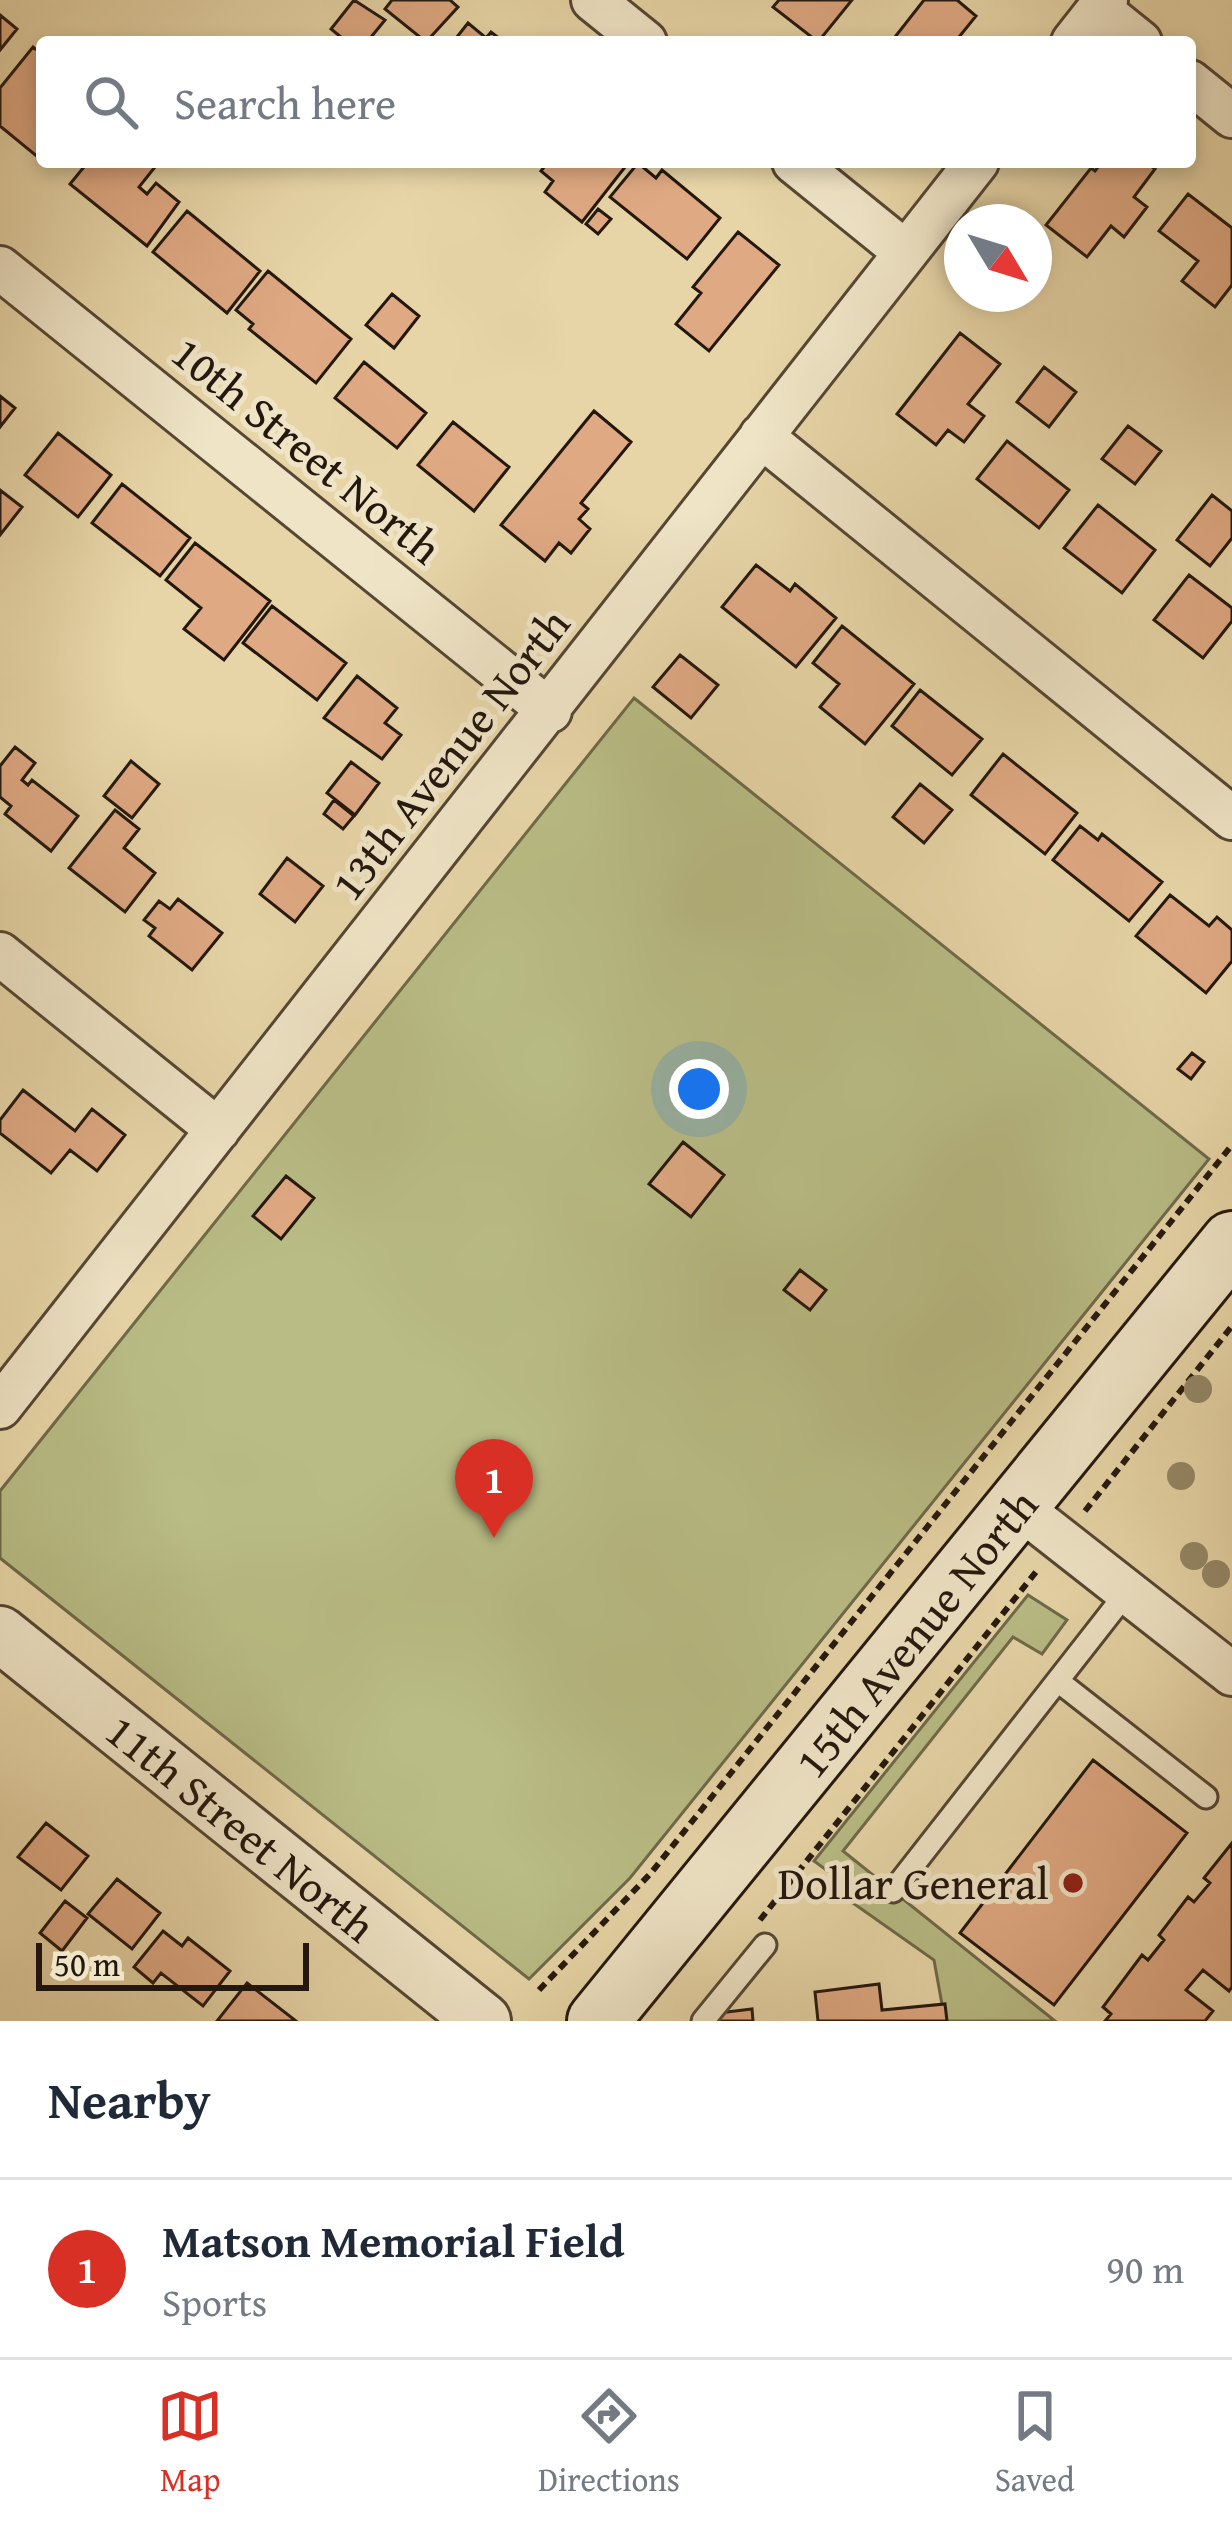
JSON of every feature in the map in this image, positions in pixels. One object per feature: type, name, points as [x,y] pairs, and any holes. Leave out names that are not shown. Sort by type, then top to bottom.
[{"type":"main road","name":"15th Avenue North","points":[[598,2021],[1040,1524],[1232,1243]]},
{"type":"street","points":[[593,0],[638,36]]},
{"type":"street","points":[[1093,17],[1129,36]]},
{"type":"street","points":[[1196,87],[1232,116]]},
{"type":"street","points":[[801,168],[904,251]]},
{"type":"street","name":"13th Avenue North","points":[[0,1407],[971,168]]},
{"type":"street","name":"10th Street North","points":[[0,268],[550,711]]},
{"type":"street","points":[[760,436],[1232,818]]},
{"type":"street","points":[[0,954],[218,1130]]},
{"type":"street","points":[[1040,1524],[1232,1674]]},
{"type":"street","name":"11th Street North","points":[[0,1634],[483,2021]]},
{"type":"lane","points":[[893,1891],[1126,1592]]},
{"type":"lane","points":[[1058,1681],[1206,1797]]},
{"type":"lane","points":[[703,2021],[758,1939]]},
{"type":"path","points":[[539,1990],[651,1873],[1232,1145]]},
{"type":"path","points":[[758,1939],[1040,1524],[1232,1326]]},
{"type":"green space","points":[[634,698],[1209,1159],[630,1878],[529,1979],[0,1558],[0,1491]]},
{"type":"green space","points":[[1028,1595],[1067,1620],[1042,1654],[1013,1637],[843,1851],[1055,2021],[945,2021],[934,1960],[843,1896],[848,1886],[814,1861]]},
{"type":"building","points":[[354,0],[385,20],[372,36],[340,36],[331,29]]},
{"type":"building","points":[[392,0],[450,0],[458,7],[431,36],[419,36],[385,9]]},
{"type":"building","points":[[779,0],[852,0],[823,36],[810,36],[773,7]]},
{"type":"building","points":[[924,0],[957,0],[976,16],[960,36],[896,36]]},
{"type":"building","points":[[0,15],[17,29],[0,50]]},
{"type":"building","points":[[468,23],[484,36],[458,36]]},
{"type":"building","points":[[33,47],[36,49],[36,156],[0,126],[0,88]]},
{"type":"building","points":[[83,168],[154,168],[139,187],[147,194],[156,183],[179,202],[147,246],[70,184]]},
{"type":"building","points":[[624,168],[582,222],[545,192],[553,181],[541,171]]},
{"type":"building","points":[[634,168],[644,168],[656,178],[662,170],[720,218],[687,259],[610,197]]},
{"type":"building","points":[[1091,168],[1155,169],[1134,197],[1147,207],[1124,237],[1111,226],[1087,257],[1052,230],[1052,217]]},
{"type":"building","points":[[1188,194],[1232,228],[1232,285],[1215,307],[1182,281],[1198,261],[1159,231]]},
{"type":"building","points":[[598,209],[611,219],[598,234],[586,224]]},
{"type":"building","points":[[187,211],[260,271],[227,313],[153,252]]},
{"type":"building","points":[[738,232],[779,265],[709,351],[676,324],[701,293],[693,287]]},
{"type":"building","points":[[268,271],[351,339],[316,383],[249,329],[253,324],[236,310]]},
{"type":"building","points":[[392,294],[419,316],[394,348],[366,325]]},
{"type":"building","points":[[960,333],[1000,364],[968,404],[984,416],[964,442],[948,430],[936,445],[897,414]]},
{"type":"building","points":[[364,362],[426,413],[397,448],[335,398]]},
{"type":"building","points":[[1044,367],[1076,392],[1049,427],[1017,402]]},
{"type":"building","points":[[0,396],[15,408],[0,427]]},
{"type":"building","points":[[594,411],[631,442],[581,503],[588,509],[579,519],[590,529],[571,553],[559,543],[545,561],[501,525]]},
{"type":"building","points":[[453,422],[509,467],[474,511],[418,465]]},
{"type":"building","points":[[1128,426],[1161,451],[1135,484],[1102,459]]},
{"type":"building","points":[[58,433],[111,475],[78,517],[25,475]]},
{"type":"building","points":[[1007,441],[1069,490],[1039,528],[977,479]]},
{"type":"building","points":[[122,484],[190,538],[160,576],[92,523]]},
{"type":"building","points":[[0,490],[22,507],[0,535]]},
{"type":"building","points":[[1212,495],[1232,511],[1232,538],[1210,566],[1177,540]]},
{"type":"building","points":[[1098,505],[1155,550],[1122,593],[1064,548]]},
{"type":"building","points":[[195,543],[270,601],[224,660],[184,629],[201,608],[166,580]]},
{"type":"building","points":[[756,565],[790,591],[795,584],[836,618],[796,667],[722,607]]},
{"type":"building","points":[[1189,575],[1232,608],[1232,621],[1203,658],[1154,620]]},
{"type":"building","points":[[272,606],[346,663],[317,700],[243,643]]},
{"type":"building","points":[[842,626],[914,684],[865,744],[820,707],[839,684],[813,663]]},
{"type":"building","points":[[680,655],[718,685],[691,718],[653,687]]},
{"type":"building","points":[[357,676],[397,708],[385,723],[401,735],[382,759],[324,718]]},
{"type":"building","points":[[920,690],[982,739],[952,775],[892,726]]},
{"type":"building","points":[[15,747],[35,763],[22,780],[28,785],[32,780],[78,816],[51,851],[5,814],[11,806],[0,797],[0,766]]},
{"type":"building","points":[[1003,754],[1077,813],[1045,854],[971,795]]},
{"type":"building","points":[[131,761],[159,784],[132,818],[104,796]]},
{"type":"building","points":[[351,762],[379,783],[355,815],[327,793]]},
{"type":"building","points":[[920,784],[952,810],[924,843],[893,817]]},
{"type":"building","points":[[334,800],[354,816],[343,829],[324,814]]},
{"type":"building","points":[[115,810],[139,829],[124,848],[155,873],[125,912],[69,868]]},
{"type":"building","points":[[1080,826],[1098,840],[1102,834],[1162,882],[1129,921],[1053,860]]},
{"type":"building","points":[[287,858],[323,886],[295,922],[260,894]]},
{"type":"building","points":[[1170,895],[1209,926],[1217,917],[1232,930],[1232,961],[1206,993],[1136,936]]},
{"type":"building","points":[[178,899],[222,933],[192,970],[149,936],[155,928],[144,920],[159,901],[170,909]]},
{"type":"building","points":[[1192,1053],[1204,1062],[1191,1079],[1178,1069]]},
{"type":"building","points":[[23,1090],[75,1131],[92,1109],[125,1135],[97,1171],[70,1150],[51,1173],[0,1133],[0,1120]]},
{"type":"building","points":[[683,1142],[724,1175],[691,1217],[649,1184]]},
{"type":"building","points":[[286,1176],[314,1198],[281,1239],[253,1216]]},
{"type":"building","points":[[800,1270],[826,1290],[810,1310],[784,1290]]},
{"type":"building","name":"Dollar General","points":[[1093,1760],[1187,1833],[1054,2005],[960,1933]]},
{"type":"building","points":[[46,1823],[88,1856],[61,1890],[18,1857]]},
{"type":"building","points":[[1232,1843],[1232,1987],[1229,1991],[1203,1970],[1186,1990],[1213,2011],[1205,2021],[1105,2021],[1111,2014],[1103,2007],[1142,1955],[1148,1960],[1164,1940],[1159,1935],[1188,1897],[1194,1902],[1210,1883],[1204,1878]]},
{"type":"building","points":[[117,1879],[160,1913],[132,1949],[88,1914]]},
{"type":"building","points":[[65,1901],[87,1918],[62,1951],[40,1933]]},
{"type":"building","points":[[163,1931],[182,1946],[188,1938],[230,1971],[203,2006],[161,1973],[153,1983],[134,1967]]},
{"type":"building","points":[[247,1983],[296,2021],[217,2021]]},
{"type":"building","points":[[879,1984],[882,2010],[945,2004],[947,2021],[818,2021],[815,1992]]},
{"type":"building","points":[[752,2009],[753,2021],[711,2021],[710,2014]]},
{"type":"place","name":"Matson Memorial Field","points":[[494,1538]]},
{"type":"place","name":"Dollar General","points":[[1073,1883]]}]
